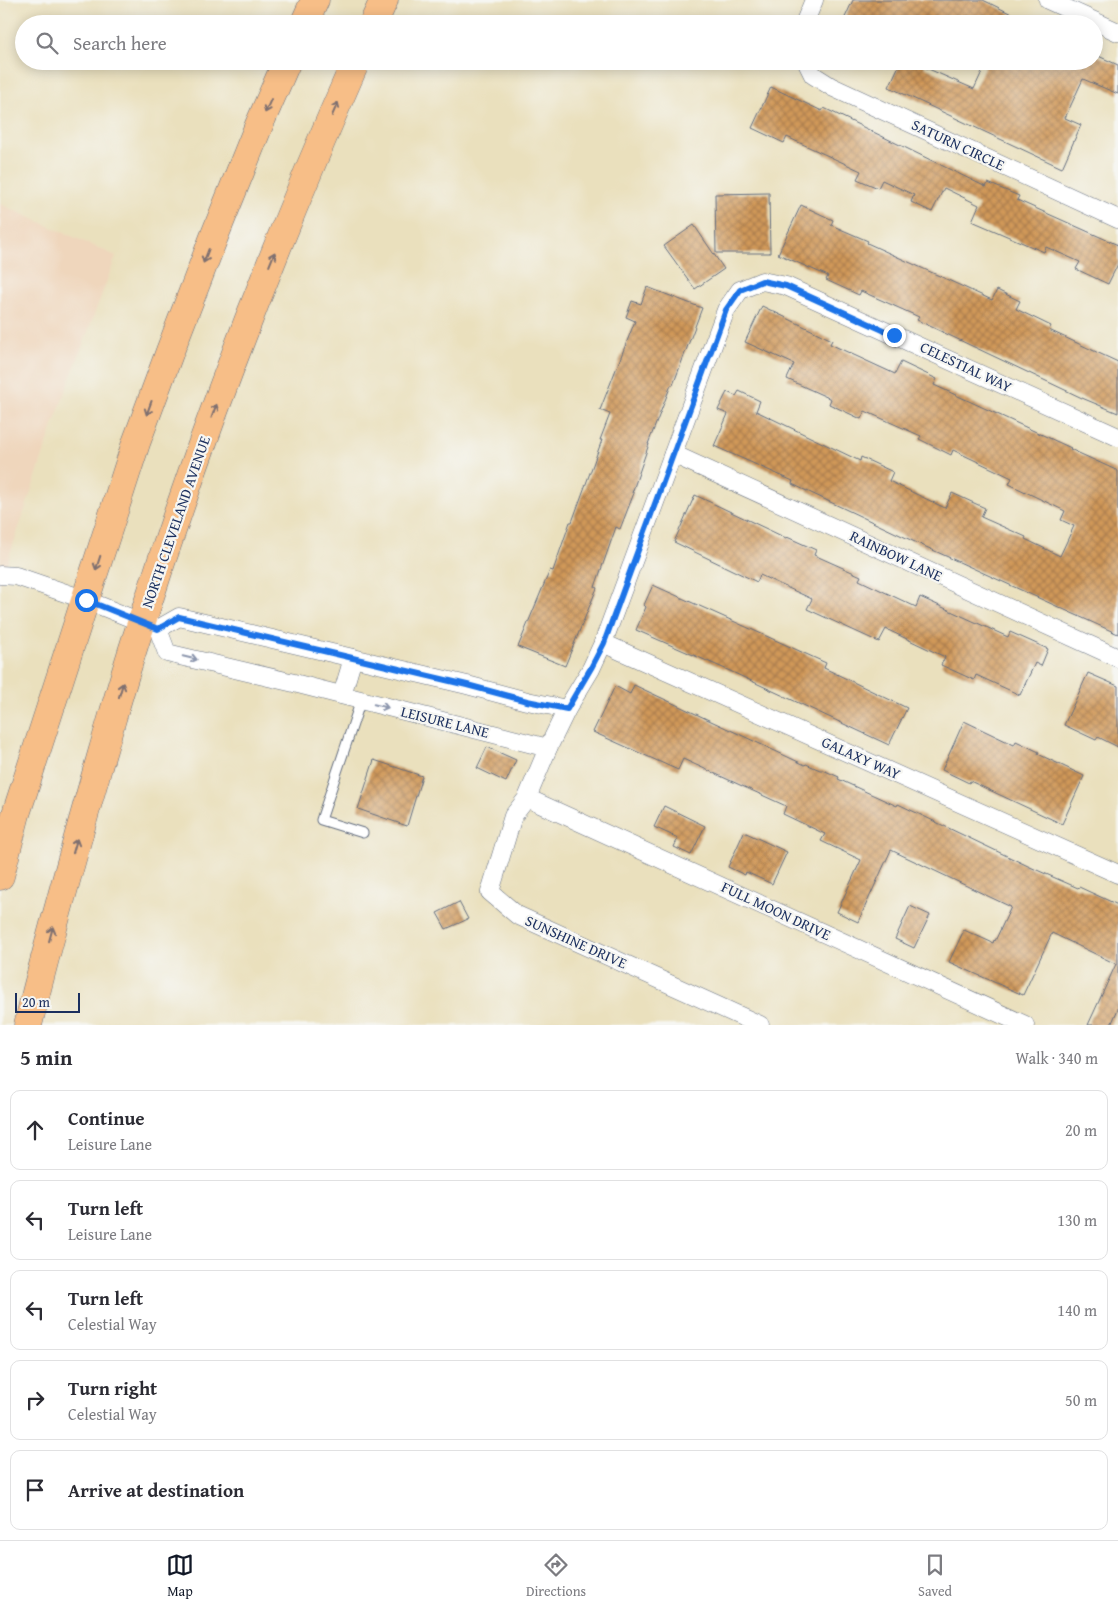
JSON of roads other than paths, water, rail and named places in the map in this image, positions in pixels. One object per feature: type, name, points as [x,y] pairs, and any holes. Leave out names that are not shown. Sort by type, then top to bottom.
[{"type":"main road","points":[[308,15],[314,0]]},
{"type":"main road","points":[[377,15],[384,0]]},
{"type":"main road","points":[[0,876],[8,812],[86,600],[136,442],[259,125],[283,70]]},
{"type":"main road","name":"NORTH CLEVELAND AVENUE","points":[[28,1025],[62,892],[150,626],[186,488],[269,266],[312,160],[352,70]]},
{"type":"street","points":[[808,15],[814,0]]},
{"type":"street","points":[[1048,0],[1081,15]]},
{"type":"street","points":[[1103,25],[1118,32]]},
{"type":"street","name":"SATURN CIRCLE","points":[[811,70],[813,74],[832,87],[1118,218]]},
{"type":"street","name":"CELESTIAL WAY","points":[[528,798],[548,748],[567,709],[604,643],[726,310],[740,290],[762,281],[786,286],[1118,437]]},
{"type":"street","name":"RAINBOW LANE","points":[[673,454],[1118,658]]},
{"type":"street","points":[[0,575],[16,576],[86,600],[150,626],[179,617],[567,709]]},
{"type":"street","name":"LEISURE LANE","points":[[150,626],[167,653],[342,695],[548,748]]},
{"type":"street","name":"GALAXY WAY","points":[[604,643],[1118,874]]},
{"type":"street","points":[[342,695],[353,658]]},
{"type":"street","name":"SUNSHINE DRIVE","points":[[528,798],[514,816],[490,892],[517,915],[760,1025]]},
{"type":"street","name":"FULL MOON DRIVE","points":[[528,798],[1025,1025]]},
{"type":"lane","points":[[361,700],[321,820],[363,833]]}]
